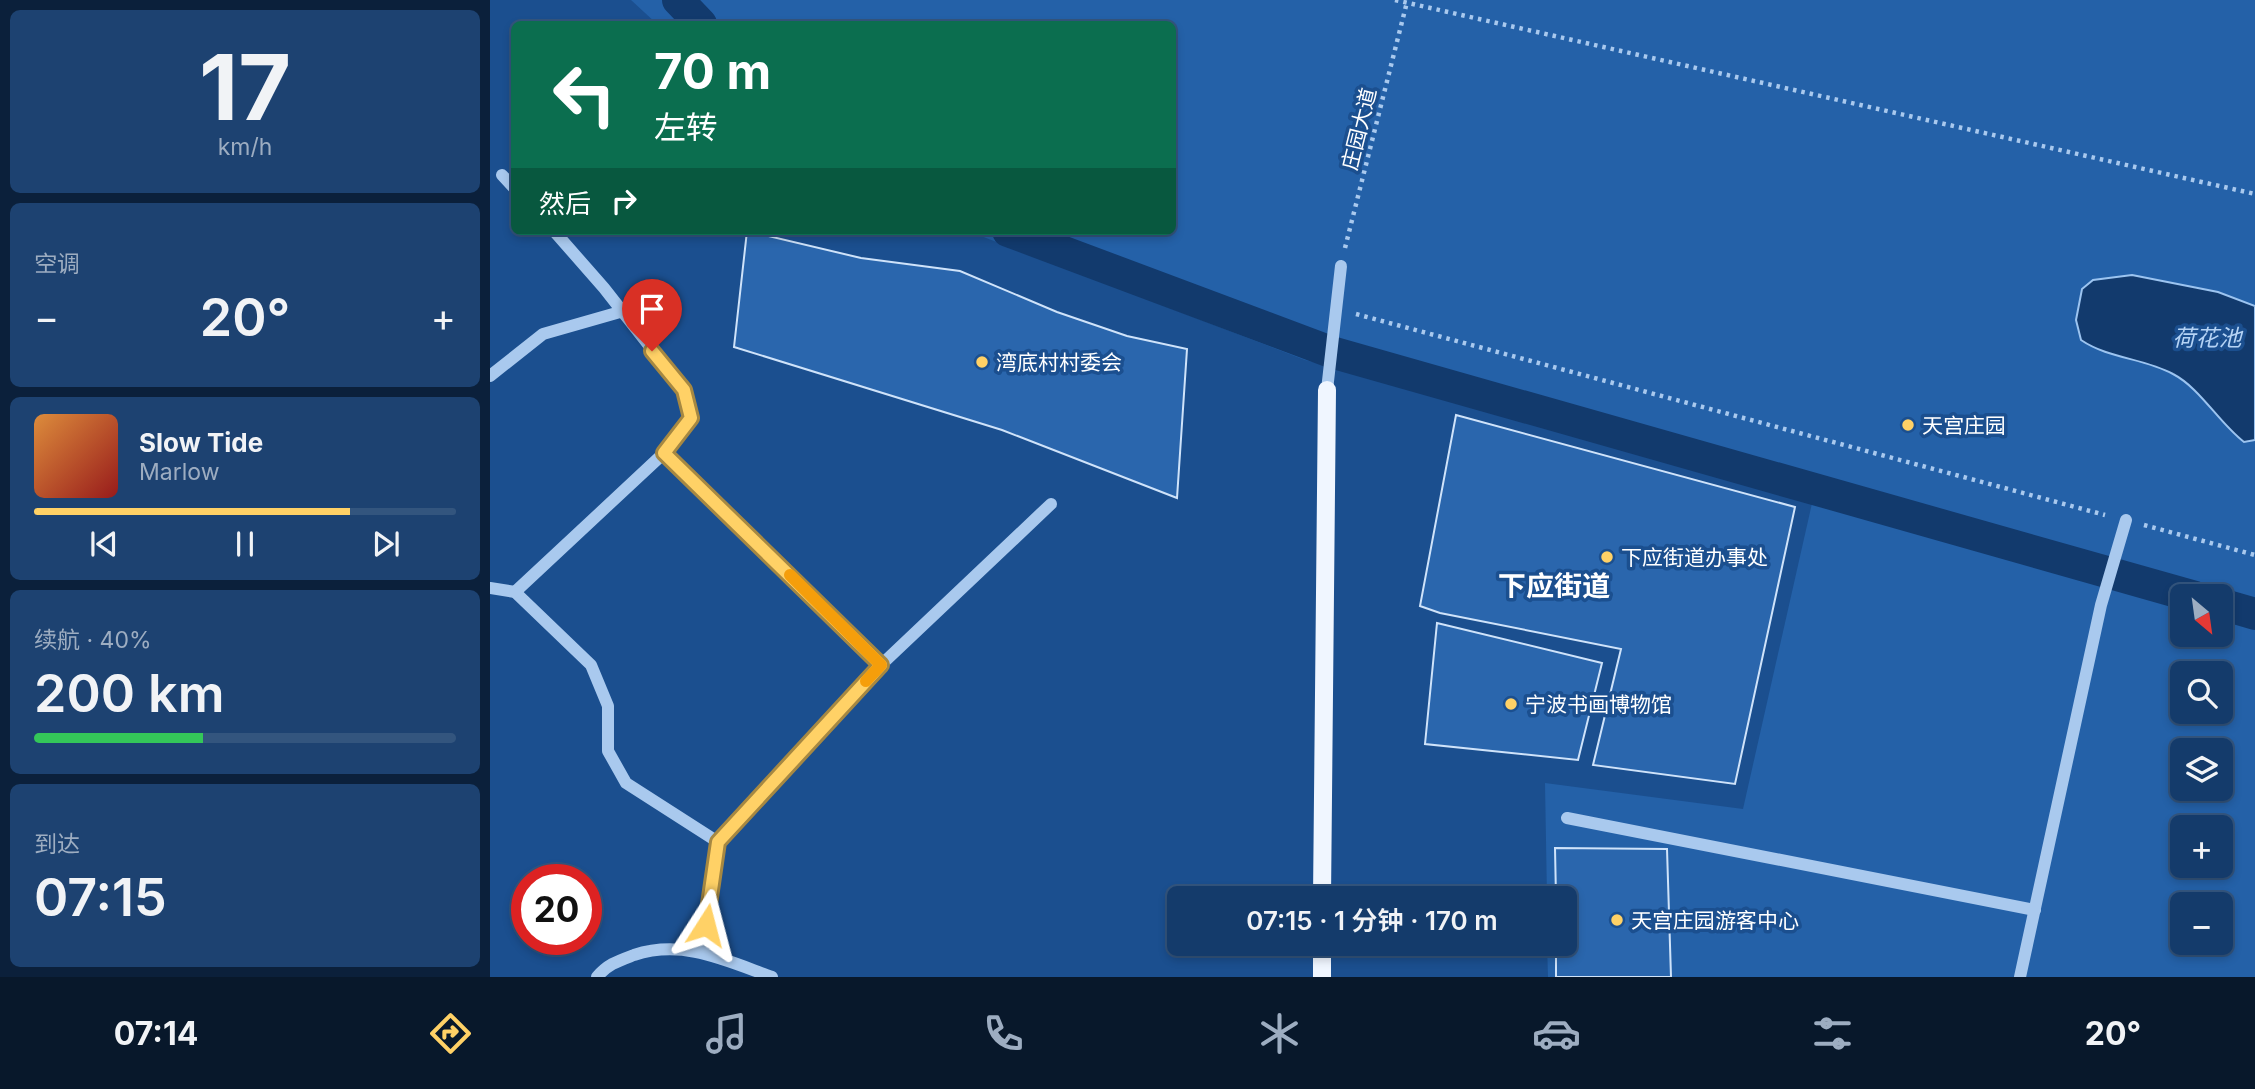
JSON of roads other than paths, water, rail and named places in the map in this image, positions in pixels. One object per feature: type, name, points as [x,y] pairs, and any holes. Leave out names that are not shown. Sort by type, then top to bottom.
[{"type":"main road","points":[[1322,886],[1327,390]]},
{"type":"main road","points":[[1322,956],[1322,977]]},
{"type":"street","points":[[502,175],[511,185]]},
{"type":"street","points":[[515,592],[664,453],[691,418],[684,390],[620,312],[604,288],[558,235]]},
{"type":"street","points":[[1327,390],[1341,266]]},
{"type":"street","points":[[490,376],[543,334],[620,312]]},
{"type":"street","points":[[664,453],[881,665]]},
{"type":"street","points":[[701,952],[718,842],[881,665],[1051,504]]},
{"type":"street","points":[[2020,977],[2101,605],[2126,520]]},
{"type":"street","points":[[490,588],[515,592],[591,665],[608,706],[608,751],[626,783],[718,842]]},
{"type":"street","points":[[1567,818],[2035,910]]},
{"type":"street","points":[[597,977],[608,964],[658,947],[701,952],[772,977]]},
{"type":"water","name":"荷花池","points":[[2132,275],[2218,292],[2255,306],[2255,440],[2244,442],[2192,388],[2173,374],[2103,351],[2081,340],[2076,320],[2082,289],[2093,280]]},
{"type":"waterway","points":[[678,0],[698,21]]},
{"type":"waterway","points":[[1019,235],[1331,352],[2170,590]]},
{"type":"waterway","points":[[2233,608],[2255,614]]},
{"type":"place","name":"湾底村村委会","points":[[982,362]]},
{"type":"place","name":"天宫庄园","points":[[1908,425]]},
{"type":"place","name":"下应街道办事处","points":[[1607,557]]},
{"type":"place","name":"宁波书画博物馆","points":[[1511,704]]},
{"type":"place","name":"天宫庄园游客中心","points":[[1617,920]]},
{"type":"district","name":"下应街道","points":[[1554,586]]}]
